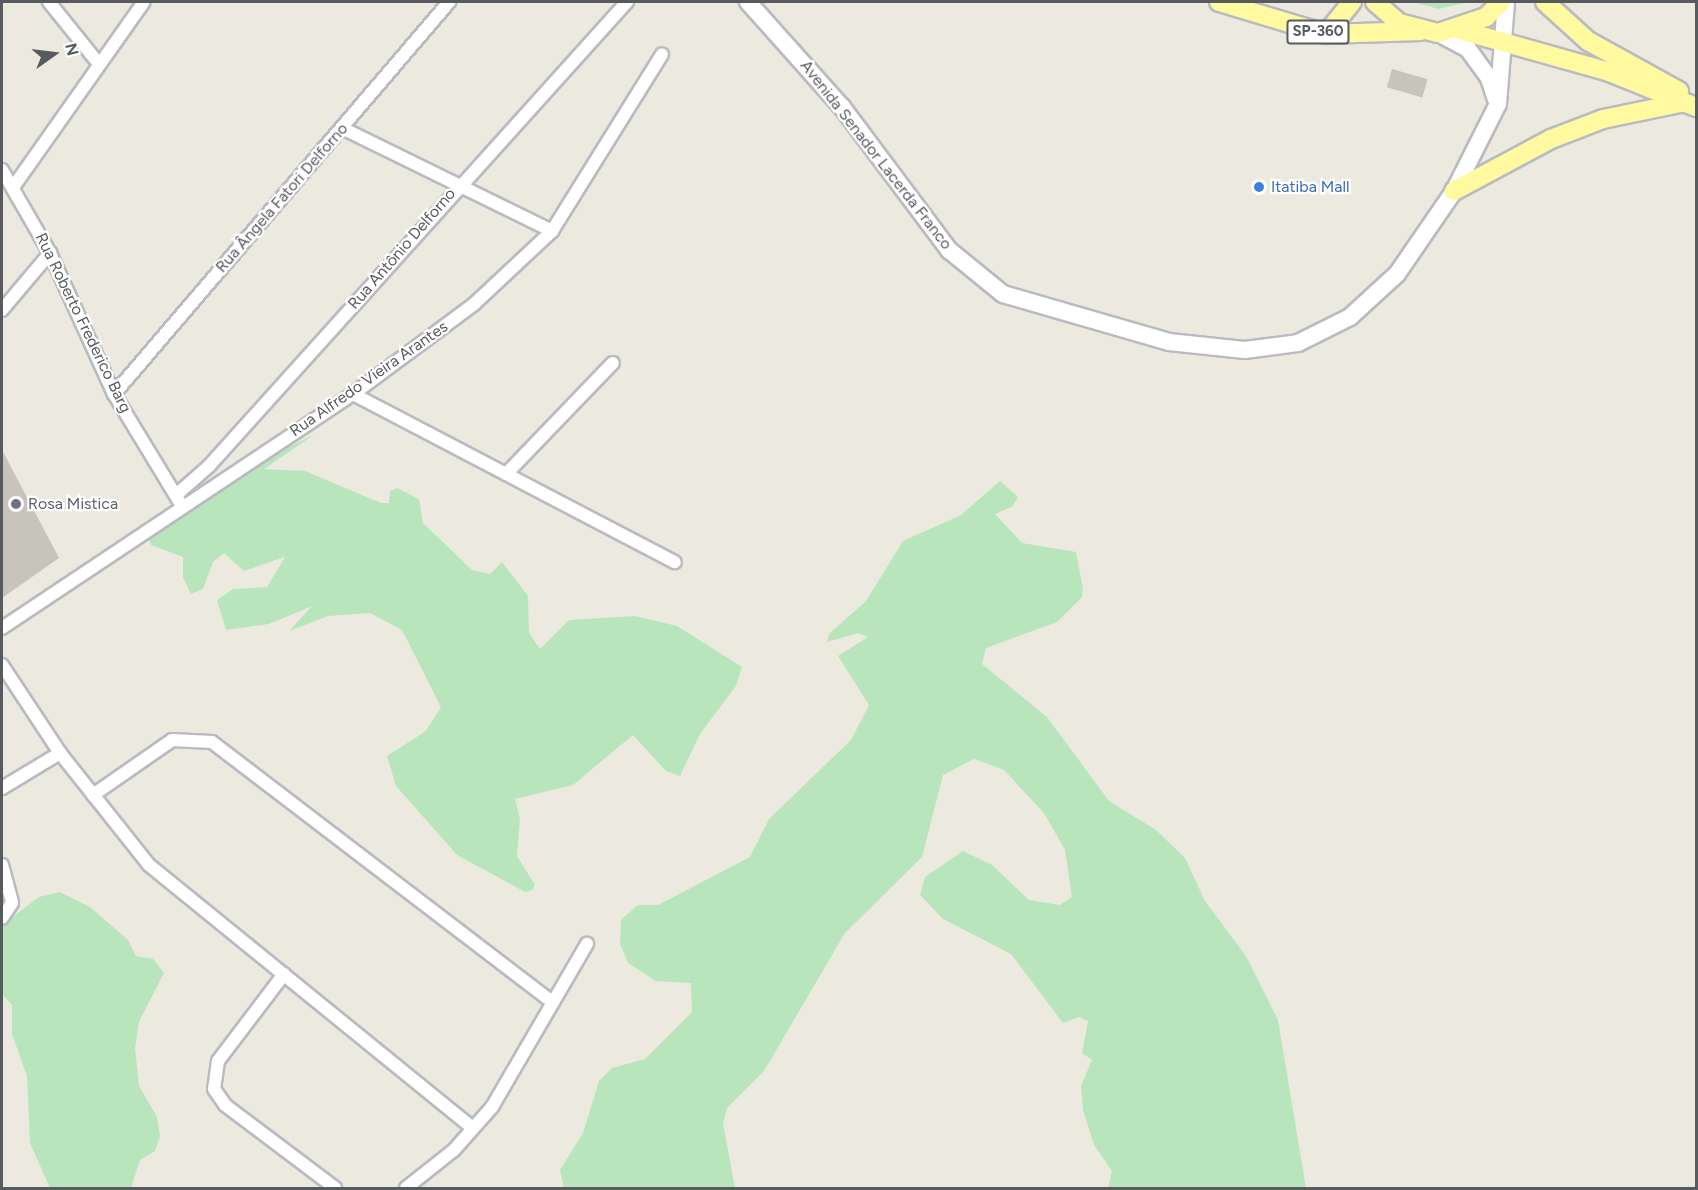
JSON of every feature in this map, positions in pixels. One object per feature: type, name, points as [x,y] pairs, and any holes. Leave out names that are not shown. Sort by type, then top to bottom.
[{"type":"main road","name":"Avenida Senador Lacerda Franco","points":[[748,2],[842,107],[949,250],[1003,294],[1169,342],[1245,350],[1298,343],[1350,317],[1397,273],[1454,191],[1498,104],[1507,41],[1506,2]]},
{"type":"main road","name":"SP-360","points":[[1219,2],[1326,34],[1460,30],[1507,41],[1609,72],[1691,103]]},
{"type":"main road","points":[[1326,34],[1352,2]]},
{"type":"main road","points":[[1375,2],[1399,23],[1429,32],[1467,50],[1489,78],[1498,104]]},
{"type":"main road","name":"SP-360","points":[[1460,30],[1486,17],[1501,2]]},
{"type":"main road","points":[[1545,2],[1588,41],[1691,103]]},
{"type":"main road","points":[[1454,191],[1593,123],[1691,103]]},
{"type":"street","points":[[50,2],[99,64]]},
{"type":"street","points":[[14,186],[144,2]]},
{"type":"street","name":"Rua Ângela Fatori Delforno","points":[[114,394],[449,2]]},
{"type":"street","name":"Rua Antônio Delforno","points":[[176,495],[209,466],[455,188],[627,2]]},
{"type":"street","name":"Rua Alfredo Vieira Arantes","points":[[2,628],[353,394],[474,304],[552,231],[662,54]]},
{"type":"street","points":[[342,128],[455,188],[552,231]]},
{"type":"street","name":"Rua Roberto Frederico Barg","points":[[2,170],[14,186],[50,253],[114,394],[183,507]]},
{"type":"street","points":[[2,310],[50,253]]},
{"type":"street","points":[[506,474],[613,363]]},
{"type":"street","points":[[353,394],[675,562]]},
{"type":"street","points":[[2,665],[60,753],[168,883],[473,1128]]},
{"type":"street","points":[[93,795],[172,740],[212,742],[553,1003]]},
{"type":"street","points":[[2,788],[60,753]]},
{"type":"street","points":[[2,865],[12,892],[2,918]]},
{"type":"street","points":[[406,1188],[473,1128],[492,1107],[587,944]]},
{"type":"street","points":[[284,975],[218,1061],[214,1089],[225,1105],[335,1188]]},
{"type":"green space","points":[[1413,2],[1469,2],[1439,9]]},
{"type":"green space","points":[[315,434],[264,469],[305,471],[381,503],[389,503],[390,491],[397,488],[419,499],[423,523],[472,570],[490,574],[502,562],[528,596],[529,633],[540,649],[569,620],[635,616],[677,626],[742,667],[736,686],[700,734],[680,776],[666,771],[633,735],[573,785],[515,799],[520,819],[517,856],[535,885],[532,890],[525,892],[457,855],[396,786],[387,756],[426,731],[441,707],[402,630],[370,613],[328,616],[289,631],[312,606],[269,624],[226,630],[217,600],[233,589],[267,587],[285,557],[244,571],[224,553],[213,562],[203,589],[191,594],[183,577],[183,557],[151,545],[149,539],[168,508]]},
{"type":"green space","points":[[1000,481],[1018,497],[1012,507],[995,514],[1022,543],[1076,552],[1083,589],[1082,597],[1057,622],[986,648],[982,664],[1047,717],[1109,801],[1156,830],[1185,858],[1205,901],[1246,956],[1278,1020],[1306,1188],[1108,1188],[1112,1171],[1094,1145],[1083,1110],[1081,1086],[1092,1060],[1082,1053],[1088,1021],[1079,1017],[1063,1023],[1011,954],[943,919],[920,895],[925,877],[963,851],[992,865],[1029,900],[1060,905],[1072,897],[1065,850],[1044,813],[1004,770],[974,759],[943,775],[922,857],[845,933],[764,1071],[727,1108],[723,1123],[735,1188],[564,1188],[560,1170],[583,1133],[599,1081],[612,1068],[645,1059],[692,1012],[691,983],[656,981],[628,963],[620,944],[621,920],[638,905],[658,905],[750,857],[769,819],[851,740],[869,705],[838,656],[868,637],[858,633],[827,642],[829,634],[866,601],[903,541],[961,515]]},
{"type":"green space","points":[[60,892],[90,907],[128,940],[136,956],[153,959],[164,973],[139,1022],[135,1048],[139,1086],[157,1117],[160,1136],[155,1151],[140,1160],[131,1188],[50,1188],[30,1143],[27,1076],[12,1034],[12,1005],[2,994],[2,925],[39,897]]},
{"type":"building","points":[[1392,69],[1428,79],[1422,97],[1387,87]]},
{"type":"building","name":"Rosa Mistica","points":[[2,450],[59,558],[2,598]]},
{"type":"place","name":"Itatiba Mall","points":[[1259,187]]},
{"type":"place","name":"Rosa Mistica","points":[[16,504]]}]
